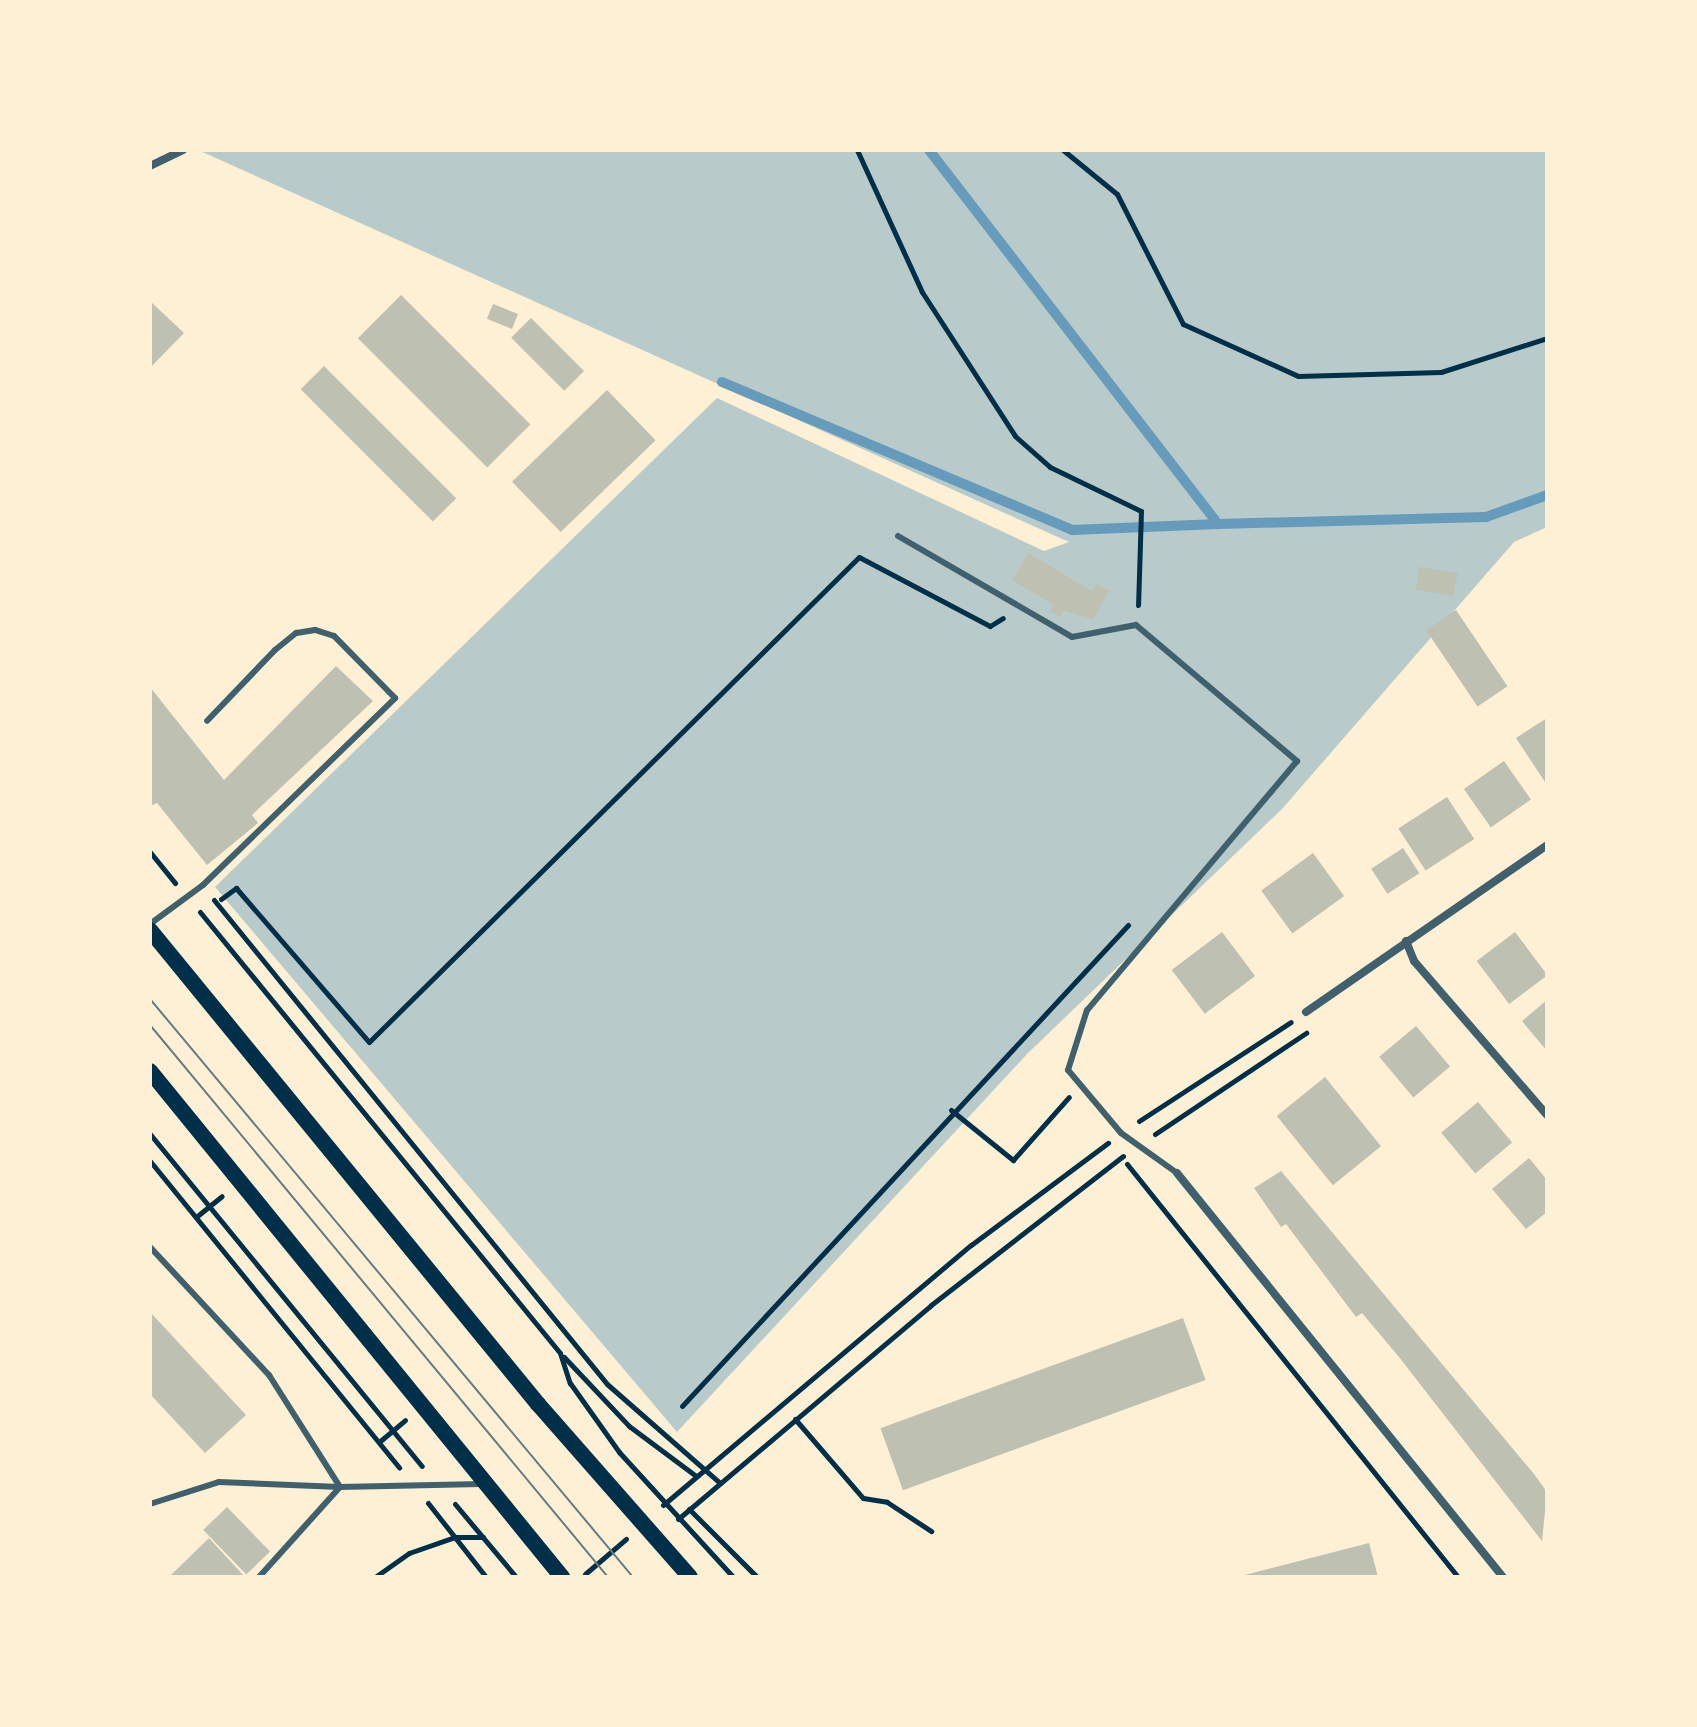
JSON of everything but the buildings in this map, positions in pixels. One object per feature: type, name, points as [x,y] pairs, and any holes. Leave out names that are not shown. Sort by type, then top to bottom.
[{"type":"main road","points":[[150,927],[528,1393],[690,1577]]},
{"type":"main road","points":[[150,1071],[562,1577]]},
{"type":"street","points":[[150,166],[183,150]]},
{"type":"street","points":[[1306,1012],[1547,845]]},
{"type":"street","points":[[1406,941],[1414,961],[1547,1115]]},
{"type":"street","points":[[1177,1173],[1503,1577]]},
{"type":"lane","points":[[898,536],[1072,637],[1136,625],[1297,761],[1087,1010],[1068,1070],[1121,1133],[1177,1173]]},
{"type":"lane","points":[[150,927],[188,897],[395,698],[334,636],[315,630],[296,633],[275,650],[207,721]]},
{"type":"lane","points":[[150,1247],[269,1375],[340,1487]]},
{"type":"lane","points":[[150,1504],[219,1482],[340,1487],[485,1484]]},
{"type":"lane","points":[[259,1577],[340,1487]]},
{"type":"path","points":[[857,150],[922,292],[1015,436],[1050,467],[1141,511],[1145,547],[1136,625]]},
{"type":"path","points":[[1063,150],[1117,194],[1183,324],[1298,376],[1441,372],[1547,338]]},
{"type":"path","points":[[720,1483],[607,1384],[216,903],[236,888],[369,1042],[859,557],[990,626],[1021,607]]},
{"type":"path","points":[[150,852],[560,1353],[629,1426],[696,1476]]},
{"type":"path","points":[[682,1406],[951,1110],[1135,918]]},
{"type":"path","points":[[664,1504],[971,1245],[1121,1133],[1306,1012]]},
{"type":"path","points":[[678,1519],[795,1419],[1121,1157],[1307,1033],[1306,1012]]},
{"type":"path","points":[[951,1110],[1013,1160],[1080,1085]]},
{"type":"path","points":[[150,1134],[392,1431],[516,1577]]},
{"type":"path","points":[[1121,1157],[1458,1577]]},
{"type":"path","points":[[150,1161],[486,1577]]},
{"type":"path","points":[[196,1217],[222,1196]]},
{"type":"path","points":[[560,1353],[586,1406],[664,1504],[733,1577]]},
{"type":"path","points":[[379,1442],[406,1419]]},
{"type":"path","points":[[795,1419],[863,1498],[887,1502],[931,1531]]},
{"type":"path","points":[[689,1509],[757,1577]]},
{"type":"path","points":[[375,1577],[409,1553],[455,1537],[483,1537]]},
{"type":"shaded area","points":[[198,150],[1547,150],[1547,527],[1514,542],[1282,809],[1027,1054],[677,1432],[215,887],[717,398],[1044,551],[1069,542]]},
{"type":"waterway","points":[[929,150],[1218,524],[1486,517],[1547,495]]},
{"type":"waterway","points":[[722,382],[1072,530],[1218,524]]},
{"type":"tram line","points":[[150,999],[633,1577]]},
{"type":"tram line","points":[[150,1025],[608,1577]]}]
